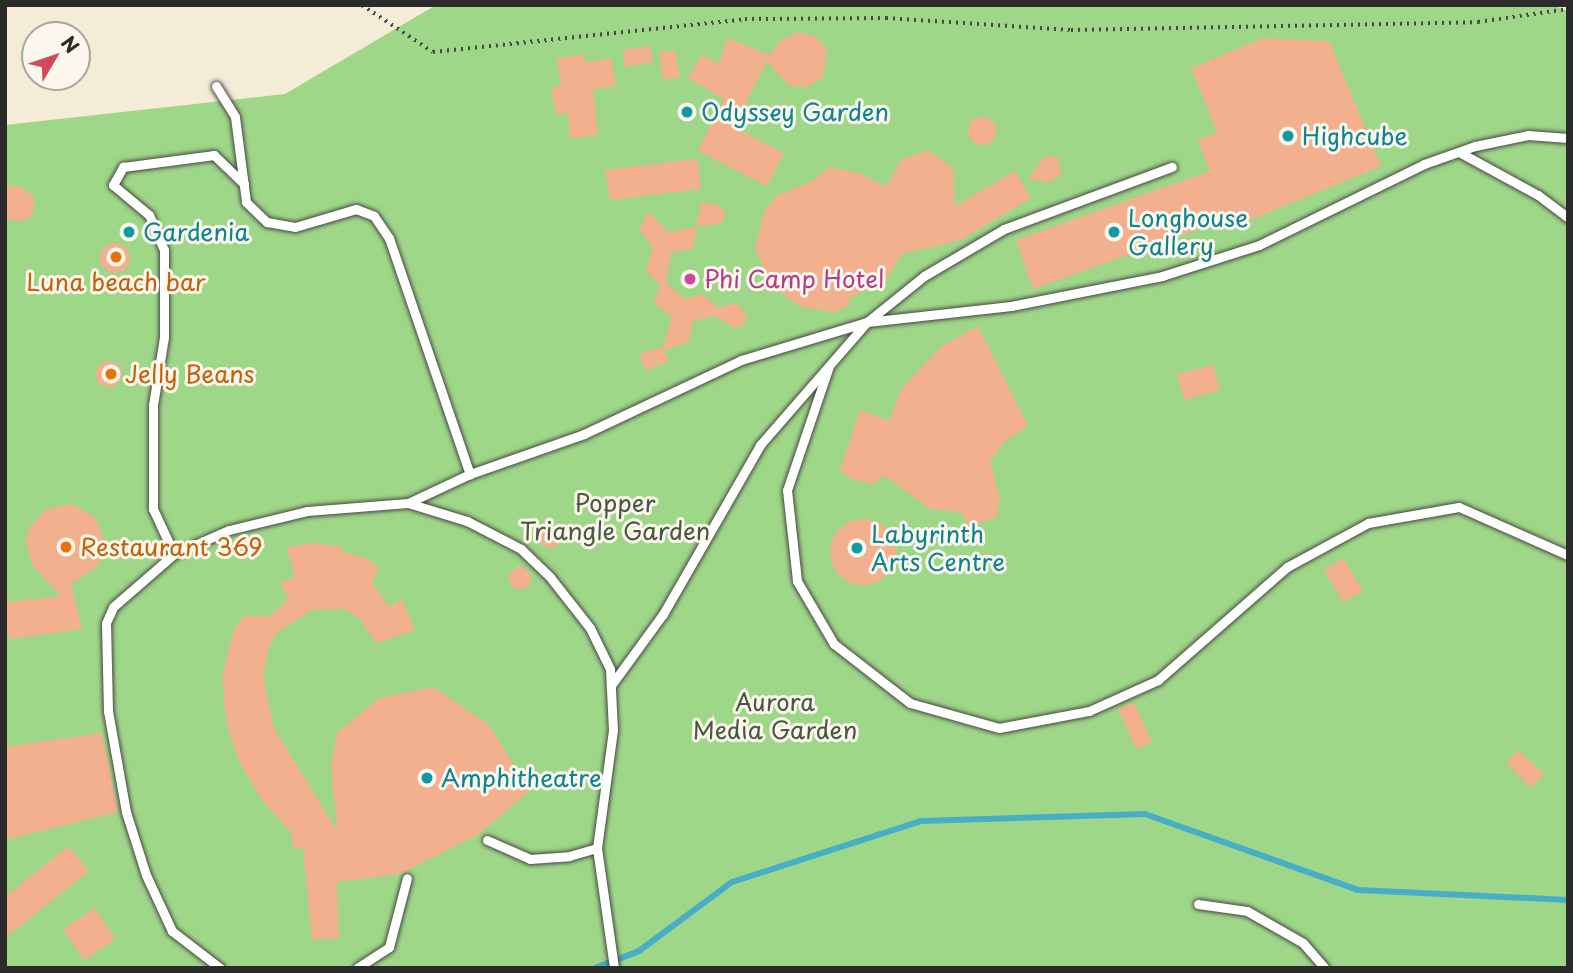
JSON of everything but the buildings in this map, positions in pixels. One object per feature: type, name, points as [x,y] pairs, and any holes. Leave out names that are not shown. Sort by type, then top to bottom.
[{"type":"lane","points":[[216,86],[234,117],[246,202],[267,222],[295,227],[356,209],[374,216],[389,237],[470,474]]},
{"type":"lane","points":[[220,968],[172,931],[146,875],[126,812],[108,711],[106,623],[113,607],[174,554],[229,530],[307,511],[408,503],[470,474],[584,434],[741,360],[867,322],[1011,306],[1162,276],[1259,245],[1424,164],[1459,152],[1528,135],[1568,138]]},
{"type":"lane","points":[[1459,152],[1538,195],[1568,218]]},
{"type":"lane","points":[[174,554],[153,509],[153,405],[164,337],[164,250],[149,215],[113,185],[123,167],[214,155],[244,184]]},
{"type":"lane","points":[[612,684],[663,614],[760,445],[795,399],[829,366],[867,322],[923,276],[1004,229],[1172,167]]},
{"type":"lane","points":[[829,366],[787,490],[797,581],[834,644],[910,703],[999,728],[1089,711],[1158,680],[1287,566],[1368,523],[1459,507],[1568,555]]},
{"type":"lane","points":[[408,503],[467,521],[521,549],[550,577],[590,628],[610,669],[613,730],[597,848],[614,968]]},
{"type":"lane","points":[[487,840],[530,859],[569,856],[597,848]]},
{"type":"lane","points":[[357,968],[389,947],[407,878]]},
{"type":"lane","points":[[1198,904],[1247,911],[1303,943],[1325,968]]},
{"type":"path","points":[[362,5],[433,52],[745,19],[886,18],[1071,30],[1478,22],[1568,9]]},
{"type":"green space","points":[[436,5],[1552,5],[1568,11],[1568,968],[5,968],[5,125],[285,94]]},
{"type":"waterway","points":[[595,968],[639,951],[732,882],[921,821],[1145,814],[1358,890],[1568,900]]},
{"type":"place","name":"Odyssey Garden","points":[[687,112]]},
{"type":"place","name":"Highcube","points":[[1288,136]]},
{"type":"place","name":"Gardenia","points":[[129,232]]},
{"type":"place","name":"Longhouse Gallery","points":[[1114,232]]},
{"type":"place","name":"Luna beach bar","points":[[116,257]]},
{"type":"place","name":"Phi Camp Hotel","points":[[690,279]]},
{"type":"place","name":"Jelly Beans","points":[[111,374]]},
{"type":"place","name":"Restaurant 369","points":[[66,547]]},
{"type":"place","name":"Labyrinth Arts Centre","points":[[857,548]]},
{"type":"place","name":"Amphitheatre","points":[[427,778]]},
{"type":"park label","name":"Popper Triangle Garden","points":[[615,517]]},
{"type":"park label","name":"Aurora Media Garden","points":[[775,716]]}]
